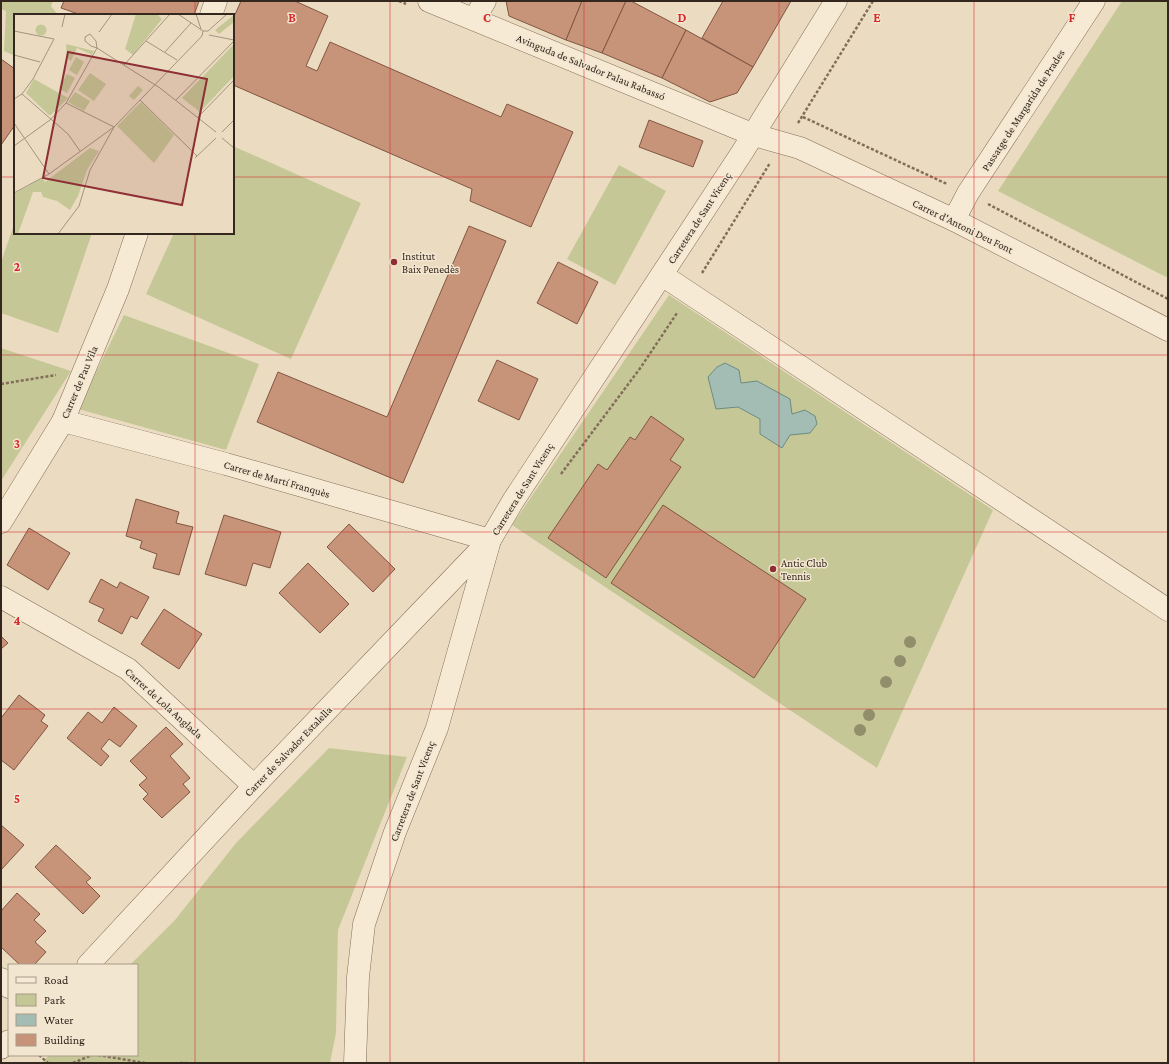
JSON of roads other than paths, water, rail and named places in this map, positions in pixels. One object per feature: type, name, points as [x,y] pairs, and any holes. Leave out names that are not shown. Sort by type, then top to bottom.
[{"type":"street","points":[[211,14],[216,1]]},
{"type":"street","name":"Avinguda de Salvador Palau Rabassó","points":[[429,1],[480,10],[754,135]]},
{"type":"street","name":"Carretera de Sant Vicenç","points":[[355,1063],[358,977],[364,924],[395,832],[436,728],[490,540],[513,501],[754,135],[836,1]]},
{"type":"street","name":"Passatge de Margarida de Prades","points":[[954,220],[968,193],[1094,1]]},
{"type":"street","name":"Carrer d'Antoni Deu Font","points":[[754,135],[784,142],[954,220],[1164,322]]},
{"type":"street","name":"Carrer de Pau Vila","points":[[1,522],[64,421],[118,289],[137,234]]},
{"type":"street","points":[[662,275],[1168,610]]},
{"type":"street","name":"Carrer de Martí Franquès","points":[[64,421],[226,464],[490,540]]},
{"type":"street","name":"Carrer de Salvador Estalella","points":[[89,964],[254,786],[490,540]]},
{"type":"street","name":"Carrer de Lola Anglada","points":[[1,597],[128,669],[254,786]]},
{"type":"water","points":[[725,363],[739,370],[741,383],[757,381],[790,399],[792,414],[805,410],[815,416],[817,424],[810,433],[790,435],[782,448],[760,434],[760,419],[738,407],[716,409],[708,377],[717,367]]},
{"type":"place","name":"Institut Baix Penedès","points":[[394,262]]},
{"type":"place","name":"Antic Club Tennis","points":[[773,569]]}]
